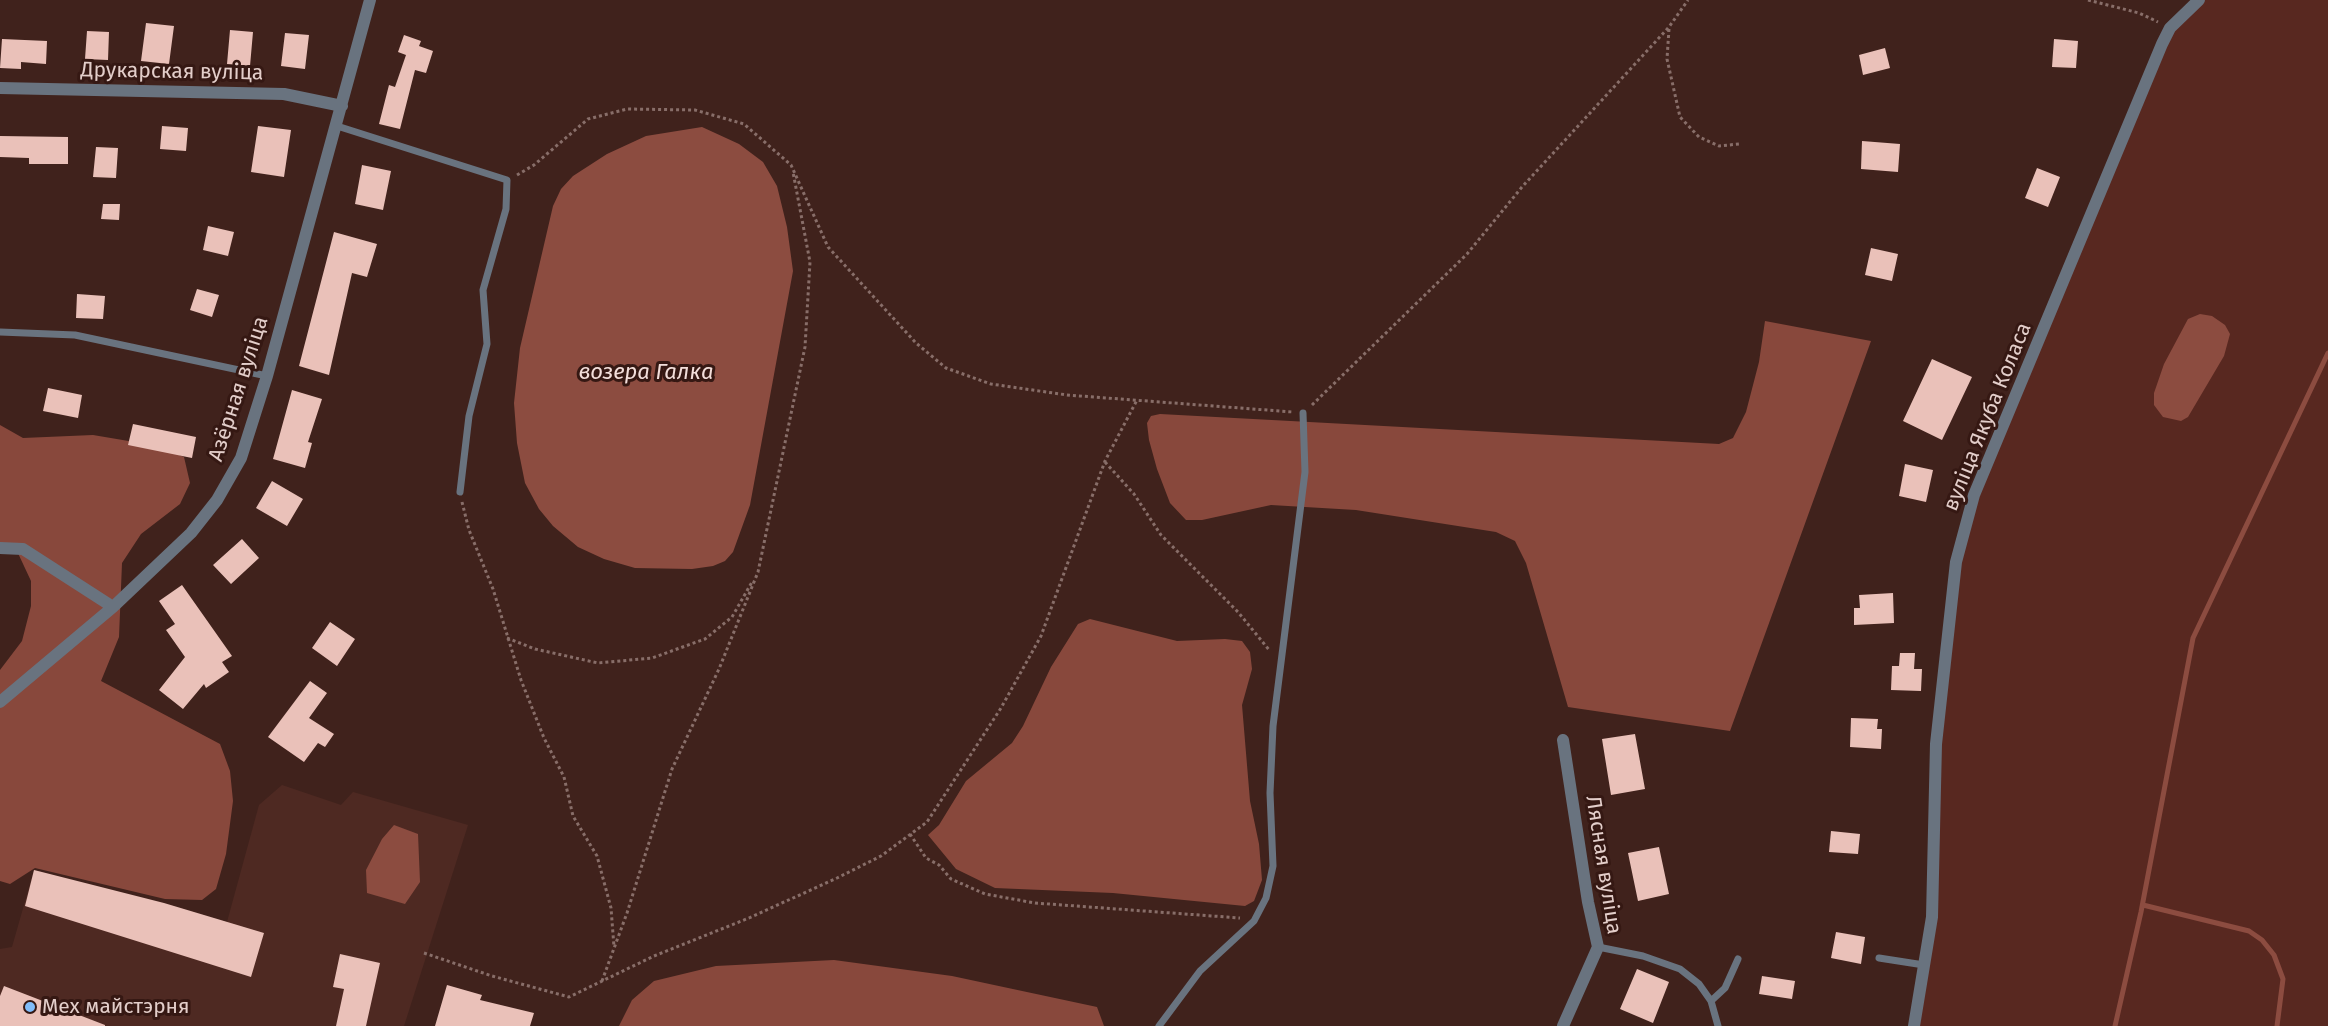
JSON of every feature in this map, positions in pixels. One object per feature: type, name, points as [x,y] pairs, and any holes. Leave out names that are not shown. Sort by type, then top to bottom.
[{"type":"street","name":"Азёрная вуліца","points":[[0,702],[113,607],[191,533],[217,500],[241,458],[267,376],[370,0]]},
{"type":"street","name":"вуліца Якуба Коласа","points":[[1914,1026],[1932,917],[1936,744],[1956,562],[1974,495],[2170,28],[2199,0]]},
{"type":"street","name":"Друкарская вуліца","points":[[0,88],[284,94],[342,106]]},
{"type":"street","points":[[0,548],[23,549],[113,607]]},
{"type":"street","name":"Лясная вуліца","points":[[1563,740],[1588,902],[1598,947],[1563,1026]]},
{"type":"lane","points":[[337,126],[507,180],[506,209],[483,290],[487,344],[470,416],[460,492]]},
{"type":"lane","points":[[0,332],[75,335],[267,376]]},
{"type":"lane","points":[[1159,1026],[1200,971],[1254,921],[1266,898],[1273,866],[1270,793],[1273,726],[1305,472],[1303,413]]},
{"type":"lane","points":[[1598,947],[1642,956],[1680,969],[1700,984],[1710,1001],[1718,1026]]},
{"type":"lane","points":[[1879,958],[1924,965]]},
{"type":"lane","points":[[1710,1001],[1719,997],[1738,959]]},
{"type":"path","points":[[507,180],[534,165],[588,119],[627,109],[695,110],[744,124],[791,165],[828,247],[916,343],[946,368],[991,384],[1067,395],[1303,413],[1467,254],[1522,187],[1669,27],[1688,0]]},
{"type":"path","points":[[2088,0],[2139,13],[2170,28]]},
{"type":"path","points":[[1669,27],[1667,59],[1680,117],[1699,137],[1719,146],[1739,144]]},
{"type":"path","points":[[603,981],[672,769],[719,669],[758,572],[805,347],[810,262],[791,165]]},
{"type":"path","points":[[424,953],[492,976],[569,997],[654,956],[750,918],[837,878],[881,856],[927,822],[1001,708],[1041,636],[1105,462],[1137,400]]},
{"type":"path","points":[[1105,462],[1134,494],[1161,535],[1238,612],[1280,664]]},
{"type":"path","points":[[460,492],[469,530],[493,589],[507,638],[544,738],[564,777],[573,816],[597,856],[611,908],[614,950]]},
{"type":"path","points":[[507,638],[535,649],[598,663],[652,658],[705,639],[732,617],[758,572]]},
{"type":"path","points":[[910,834],[926,858],[939,866],[951,879],[985,894],[1035,903],[1234,917],[1254,921]]},
{"type":"shaded area","points":[[2199,0],[2328,0],[2328,1026],[1914,1026],[1932,917],[1936,744],[1956,562],[1974,495],[2162,44]]},
{"type":"shaded area","points":[[1765,321],[1871,341],[1730,731],[1568,707],[1526,563],[1515,541],[1496,532],[1356,510],[1271,505],[1202,520],[1186,520],[1170,503],[1149,440],[1147,423],[1151,416],[1160,414],[1719,444],[1733,438],[1746,412],[1759,362]]},
{"type":"shaded area","points":[[0,425],[23,438],[93,435],[158,446],[184,457],[190,483],[180,504],[141,534],[122,563],[119,637],[101,681],[220,744],[230,771],[233,801],[226,854],[216,889],[202,900],[165,899],[35,868],[10,884],[0,881],[0,670],[22,641],[31,606],[31,581],[17,551],[0,549]]},
{"type":"shaded area","points":[[1090,619],[1177,641],[1225,639],[1242,641],[1250,652],[1252,669],[1242,705],[1250,801],[1259,844],[1262,880],[1254,901],[1245,906],[1113,893],[995,888],[956,869],[928,835],[939,825],[966,781],[1012,743],[1023,726],[1051,667],[1078,624]]},
{"type":"shaded area","points":[[282,785],[341,805],[353,792],[468,825],[404,1026],[0,1026],[0,949],[12,947],[34,870],[227,922],[259,805]]},
{"type":"shaded area","points":[[834,960],[952,976],[1097,1007],[1104,1026],[619,1026],[632,1000],[654,981],[716,966]]},
{"type":"water","name":"возера Галка","points":[[702,127],[739,144],[763,162],[777,186],[787,227],[793,271],[750,505],[733,552],[725,561],[713,566],[692,569],[635,568],[604,559],[578,547],[553,526],[539,509],[525,483],[517,443],[514,403],[520,348],[553,206],[561,189],[573,176],[607,154],[646,136]]},
{"type":"water","points":[[2200,314],[2212,316],[2225,325],[2230,334],[2224,356],[2188,417],[2181,421],[2163,417],[2154,405],[2154,393],[2164,364],[2188,319]]},
{"type":"water","points":[[394,825],[418,834],[420,882],[405,904],[367,893],[366,870],[382,839]]},
{"type":"building","points":[[146,23],[174,26],[169,64],[141,61]]},
{"type":"building","points":[[230,30],[253,32],[250,66],[227,64]]},
{"type":"building","points":[[87,31],[109,32],[108,60],[85,59]]},
{"type":"building","points":[[285,33],[309,35],[305,69],[281,66]]},
{"type":"building","points":[[404,35],[421,41],[419,46],[433,51],[426,73],[415,70],[400,129],[379,124],[389,85],[395,87],[406,55],[398,52]]},
{"type":"building","points":[[2,39],[47,41],[46,64],[21,62],[21,69],[0,68]]},
{"type":"building","points":[[2054,39],[2078,41],[2076,68],[2052,67]]},
{"type":"building","points":[[1885,48],[1890,68],[1863,75],[1859,55]]},
{"type":"building","points":[[162,126],[188,128],[186,151],[160,149]]},
{"type":"building","points":[[258,126],[291,130],[284,177],[251,172]]},
{"type":"building","points":[[0,136],[68,137],[68,164],[29,164],[29,158],[0,157]]},
{"type":"building","points":[[1862,141],[1900,144],[1898,172],[1861,169]]},
{"type":"building","points":[[96,147],[118,148],[116,178],[93,177]]},
{"type":"building","points":[[362,165],[391,171],[383,210],[355,204]]},
{"type":"building","points":[[2037,168],[2060,177],[2048,207],[2025,198]]},
{"type":"building","points":[[103,204],[120,204],[119,220],[101,219]]},
{"type":"building","points":[[208,226],[234,232],[228,256],[203,250]]},
{"type":"building","points":[[334,232],[377,244],[367,277],[352,273],[329,375],[299,366]]},
{"type":"building","points":[[1871,248],[1898,254],[1892,281],[1865,275]]},
{"type":"building","points":[[197,289],[219,295],[212,317],[190,310]]},
{"type":"building","points":[[77,294],[105,296],[103,319],[76,318]]},
{"type":"building","points":[[1932,359],[1972,377],[1942,440],[1903,421]]},
{"type":"building","points":[[48,388],[82,395],[78,418],[43,411]]},
{"type":"building","points":[[292,390],[322,399],[308,442],[312,443],[305,468],[273,459]]},
{"type":"building","points":[[133,424],[196,437],[192,458],[128,445]]},
{"type":"building","points":[[1905,464],[1933,470],[1926,502],[1899,496]]},
{"type":"building","points":[[272,481],[303,499],[287,526],[256,508]]},
{"type":"building","points":[[242,539],[259,558],[231,584],[213,565]]},
{"type":"building","points":[[182,585],[232,656],[222,662],[229,672],[206,688],[204,684],[183,709],[159,690],[185,657],[166,630],[175,624],[159,601]]},
{"type":"building","points":[[1893,593],[1894,623],[1854,625],[1854,608],[1860,608],[1859,595]]},
{"type":"building","points":[[330,622],[355,639],[337,666],[312,648]]},
{"type":"building","points":[[1900,653],[1915,653],[1914,669],[1922,669],[1921,691],[1891,690],[1892,666],[1899,666]]},
{"type":"building","points":[[310,681],[327,693],[309,718],[334,734],[325,747],[318,743],[304,762],[268,737]]},
{"type":"building","points":[[1851,718],[1878,719],[1877,729],[1882,729],[1881,749],[1850,747]]},
{"type":"building","points":[[1635,734],[1645,789],[1611,795],[1602,739]]},
{"type":"building","points":[[1831,831],[1860,834],[1858,854],[1829,852]]},
{"type":"building","points":[[1659,847],[1669,894],[1638,901],[1628,853]]},
{"type":"building","points":[[34,870],[164,903],[264,933],[251,977],[25,906]]},
{"type":"building","points":[[1836,932],[1865,937],[1861,964],[1831,958]]},
{"type":"building","points":[[340,954],[380,963],[366,1026],[336,1026],[344,989],[333,987]]},
{"type":"building","points":[[1637,969],[1669,982],[1653,1023],[1620,1009]]},
{"type":"building","points":[[1762,976],[1795,981],[1792,999],[1759,994]]},
{"type":"building","points":[[447,985],[482,995],[480,1000],[534,1013],[530,1026],[435,1026]]},
{"type":"building","name":"Мех майстэрня","points":[[4,986],[105,1026],[0,1026],[0,996]]},
{"type":"waterway","points":[[2115,1026],[2141,912],[2193,638],[2328,353]]},
{"type":"waterway","points":[[2143,905],[2249,931],[2262,940],[2274,955],[2283,979],[2277,1026]]},
{"type":"place","name":"Мех майстэрня","points":[[30,1007]]}]
